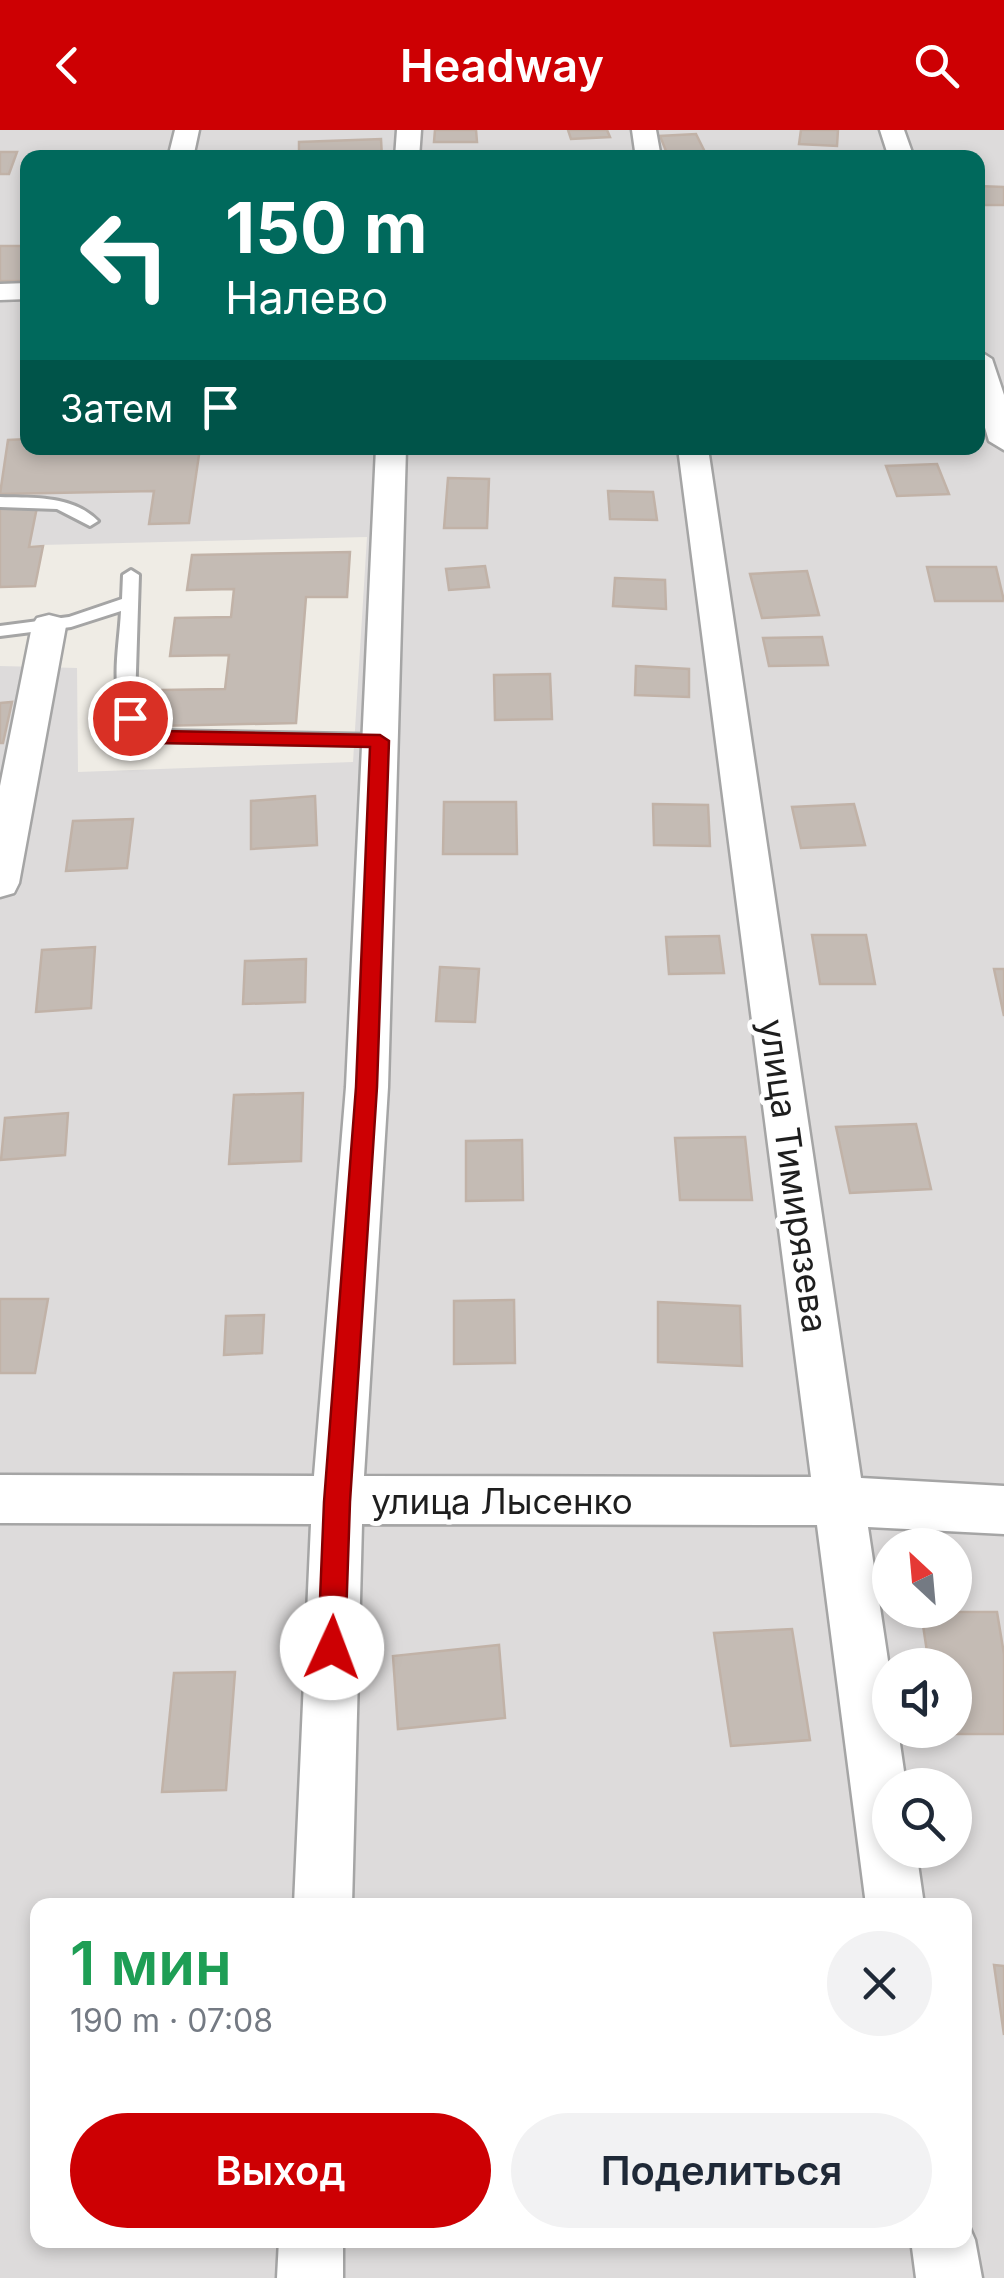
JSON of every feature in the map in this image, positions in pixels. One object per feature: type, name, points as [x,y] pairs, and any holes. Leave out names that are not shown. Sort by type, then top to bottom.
[{"type":"street","points":[[985,381],[1004,441]]},
{"type":"street","points":[[323,1898],[337,1502],[366,1087],[391,455]]},
{"type":"street","name":"улица Тимирязева","points":[[695,455],[894,1898]]},
{"type":"street","points":[[0,883],[49,626]]},
{"type":"street","name":"улица Лысенко","points":[[0,1498],[837,1501],[1004,1510]]},
{"type":"street","points":[[310,2278],[311,2248]]},
{"type":"street","points":[[945,2248],[949,2278]]},
{"type":"lane","points":[[0,502],[73,506],[90,521]]},
{"type":"lane","points":[[132,575],[126,703],[130,718],[141,730],[157,737],[380,741]]},
{"type":"lane","points":[[0,630],[49,626],[128,603]]},
{"type":"shaded area","points":[[0,130],[1004,130],[1004,2278],[0,2278],[0,666],[77,668],[78,772],[353,762],[367,537],[0,546]]},
{"type":"building","points":[[435,130],[476,130],[477,142],[434,142]]},
{"type":"building","points":[[568,130],[607,130],[610,137],[571,139]]},
{"type":"building","points":[[801,130],[838,130],[837,146],[799,144]]},
{"type":"building","points":[[696,134],[704,150],[666,150],[660,136]]},
{"type":"building","points":[[381,139],[382,150],[299,150],[299,142]]},
{"type":"building","points":[[0,152],[17,152],[9,174],[0,174]]},
{"type":"building","points":[[985,186],[1004,187],[1004,205],[985,205]]},
{"type":"building","points":[[0,246],[20,246],[20,281],[0,281]]},
{"type":"building","points":[[20,439],[20,455],[199,455],[189,523],[149,524],[154,491],[0,494],[8,440]]},
{"type":"building","points":[[937,464],[949,494],[897,496],[886,466]]},
{"type":"building","points":[[448,478],[489,479],[487,528],[444,528]]},
{"type":"building","points":[[608,491],[653,492],[657,520],[610,519]]},
{"type":"building","points":[[37,507],[29,547],[43,546],[35,586],[0,587],[0,508]]},
{"type":"building","points":[[350,552],[347,597],[306,597],[296,723],[156,726],[162,690],[225,689],[229,655],[170,656],[175,618],[231,617],[234,589],[187,590],[192,555]]},
{"type":"building","points":[[485,566],[489,587],[449,590],[446,569]]},
{"type":"building","points":[[927,567],[996,567],[1004,601],[935,601]]},
{"type":"building","points":[[807,571],[819,615],[762,618],[750,574]]},
{"type":"building","points":[[615,578],[665,580],[666,609],[613,606]]},
{"type":"building","points":[[822,637],[828,665],[769,666],[763,638]]},
{"type":"building","points":[[636,666],[689,669],[689,697],[635,695]]},
{"type":"building","points":[[550,674],[552,719],[495,720],[494,675]]},
{"type":"building","points":[[12,702],[3,743],[0,743],[0,703]]},
{"type":"building","points":[[315,796],[317,845],[251,849],[251,801]]},
{"type":"building","points":[[444,802],[516,802],[517,854],[443,854]]},
{"type":"building","points":[[653,804],[708,805],[710,846],[654,845]]},
{"type":"building","points":[[854,804],[865,845],[801,848],[792,807]]},
{"type":"building","points":[[133,819],[127,868],[66,871],[73,821]]},
{"type":"building","points":[[812,935],[866,935],[875,984],[820,984]]},
{"type":"building","points":[[719,936],[724,973],[669,974],[666,937]]},
{"type":"building","points":[[95,947],[91,1008],[36,1012],[42,950]]},
{"type":"building","points":[[306,959],[305,1002],[243,1004],[245,961]]},
{"type":"building","points":[[440,967],[479,969],[475,1022],[436,1021]]},
{"type":"building","points":[[994,969],[1004,969],[1004,1016]]},
{"type":"building","points":[[303,1093],[301,1161],[229,1164],[234,1095]]},
{"type":"building","points":[[68,1113],[65,1155],[1,1160],[5,1118]]},
{"type":"building","points":[[916,1124],[931,1189],[850,1193],[836,1127]]},
{"type":"building","points":[[745,1137],[752,1200],[680,1200],[675,1138]]},
{"type":"building","points":[[522,1140],[523,1200],[466,1201],[466,1141]]},
{"type":"building","points":[[0,1299],[48,1299],[35,1373],[0,1373]]},
{"type":"building","points":[[514,1300],[515,1363],[454,1364],[454,1301]]},
{"type":"building","points":[[658,1302],[740,1306],[742,1366],[658,1362]]},
{"type":"building","points":[[264,1315],[262,1353],[224,1355],[226,1316]]},
{"type":"building","points":[[972,1612],[997,1612],[1004,1654],[1004,1734],[972,1734],[972,1648],[926,1648],[923,1628],[972,1628]]},
{"type":"building","points":[[792,1629],[810,1740],[731,1746],[714,1633]]},
{"type":"building","points":[[499,1645],[505,1718],[398,1729],[393,1656]]},
{"type":"building","points":[[235,1672],[226,1790],[162,1792],[174,1673]]},
{"type":"building","points":[[994,1965],[1004,1966],[1004,2035]]},
{"type":"route","points":[[130,718],[141,730],[157,737],[380,741],[366,1087],[337,1502],[332,1648]]}]
